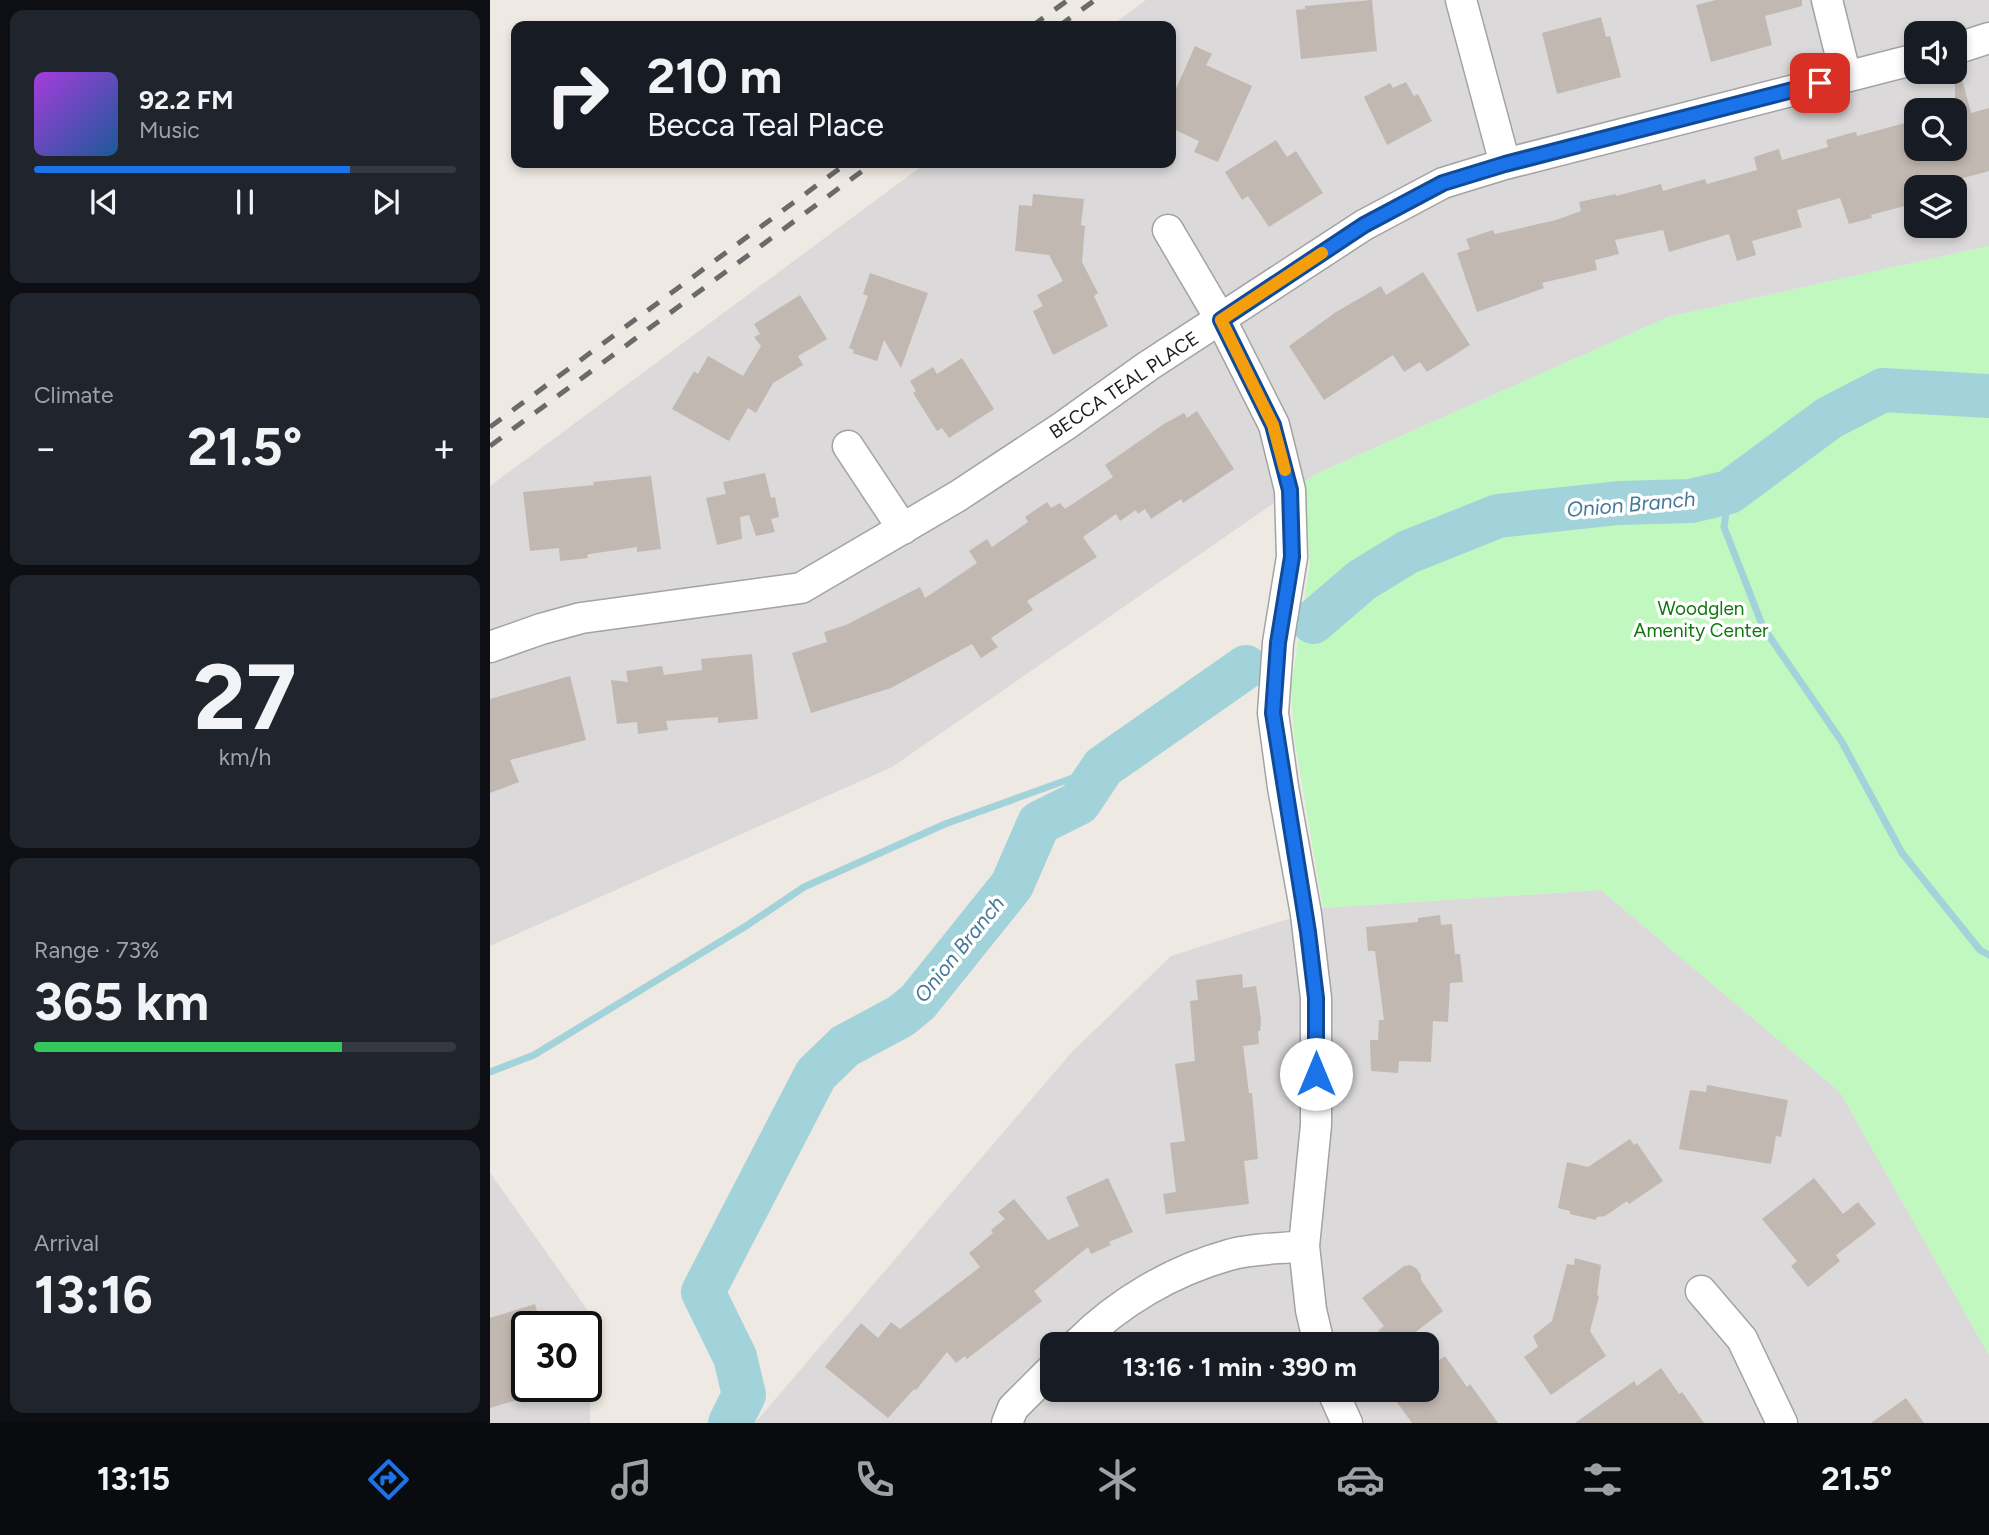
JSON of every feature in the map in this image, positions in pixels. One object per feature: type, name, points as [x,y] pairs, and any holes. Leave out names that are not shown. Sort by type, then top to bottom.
[{"type":"street","points":[[1461,0],[1505,164]]},
{"type":"street","points":[[1827,0],[1846,77]]},
{"type":"street","points":[[1967,45],[1989,38]]},
{"type":"street","name":"BECCA TEAL PLACE","points":[[490,647],[581,618],[801,589],[903,529],[1065,426],[1148,366],[1364,225],[1443,183],[1505,164],[1904,62]]},
{"type":"street","points":[[1168,230],[1221,320],[1273,425],[1290,490],[1292,557],[1278,643],[1273,713],[1283,787],[1306,914],[1316,998],[1316,1125],[1304,1246],[1316,1332]]},
{"type":"street","points":[[848,446],[903,529]]},
{"type":"street","points":[[1091,1332],[1121,1306],[1159,1282],[1230,1254],[1304,1246]]},
{"type":"street","points":[[1701,1291],[1742,1339],[1782,1423]]},
{"type":"street","points":[[1007,1423],[1013,1408],[1040,1381]]},
{"type":"street","points":[[1337,1402],[1347,1423]]},
{"type":"shaded area","points":[[1146,0],[1989,0],[1989,246],[1668,317],[1316,474],[892,767],[490,946],[490,486],[919,168],[1176,168],[1176,21],[1118,21]]},
{"type":"shaded area","points":[[1601,890],[1840,1092],[1989,1355],[1989,1423],[755,1423],[1071,1053],[1171,956],[1323,908]]},
{"type":"shaded area","points":[[490,1173],[588,1311],[511,1311],[511,1402],[590,1402],[590,1423],[490,1423]]},
{"type":"green space","name":"Woodglen Amenity Center","points":[[1989,246],[1989,1355],[1840,1092],[1601,890],[1323,908],[1294,736],[1291,688],[1310,563],[1304,482],[1316,474],[1668,317]]},
{"type":"building","points":[[1372,0],[1377,51],[1301,59],[1296,10],[1305,9],[1305,6]]},
{"type":"building","points":[[1716,0],[1802,0],[1802,6],[1765,16],[1772,45],[1711,62],[1696,5]]},
{"type":"building","points":[[1601,17],[1606,37],[1610,36],[1621,77],[1557,94],[1542,33]]},
{"type":"building","points":[[1195,46],[1212,54],[1206,65],[1252,86],[1218,162],[1194,152],[1199,141],[1176,130],[1176,89]]},
{"type":"building","points":[[1406,82],[1414,96],[1418,94],[1432,121],[1387,145],[1364,97],[1390,83],[1393,88]]},
{"type":"building","points":[[1955,84],[1963,84],[1971,113],[1989,108],[1989,171],[1967,177],[1904,175],[1904,206],[1849,224],[1840,198],[1797,210],[1802,227],[1752,241],[1756,255],[1737,261],[1729,234],[1669,252],[1663,230],[1615,240],[1619,254],[1595,260],[1597,270],[1542,283],[1544,288],[1477,312],[1457,253],[1470,249],[1466,239],[1493,230],[1495,234],[1556,220],[1581,211],[1579,202],[1661,184],[1663,191],[1705,179],[1707,184],[1757,170],[1754,157],[1779,149],[1782,160],[1828,147],[1826,140],[1856,132],[1857,136],[1904,123],[1904,161],[1967,161],[1967,98],[1955,98]]},
{"type":"building","points":[[1276,140],[1287,157],[1296,151],[1323,193],[1269,227],[1248,196],[1242,200],[1225,172]]},
{"type":"building","points":[[1033,194],[1084,199],[1081,225],[1085,226],[1082,262],[1098,293],[1094,296],[1108,326],[1053,355],[1033,311],[1043,306],[1037,295],[1063,281],[1049,255],[1015,251],[1019,205],[1032,206]]},
{"type":"building","points":[[1423,272],[1470,345],[1427,372],[1420,362],[1404,372],[1393,355],[1324,400],[1289,346],[1336,312],[1381,286],[1386,295]]},
{"type":"building","points":[[870,273],[928,293],[901,368],[884,340],[877,361],[853,353],[854,350],[849,348],[868,296],[863,294]]},
{"type":"building","points":[[800,295],[827,339],[798,356],[803,365],[773,383],[756,413],[748,408],[729,441],[672,409],[694,371],[698,374],[708,356],[743,376],[761,346],[754,337],[760,334],[754,324]]},
{"type":"building","points":[[962,358],[994,409],[949,438],[942,428],[937,431],[913,393],[916,391],[910,381],[933,367],[937,374]]},
{"type":"building","points":[[1197,411],[1234,469],[1183,503],[1181,499],[1151,519],[1145,509],[1138,514],[1136,510],[1120,521],[1116,514],[1083,537],[1097,557],[1027,601],[1033,610],[991,638],[998,647],[981,658],[972,644],[891,688],[811,713],[792,653],[827,642],[824,632],[846,625],[920,587],[925,598],[977,563],[969,551],[987,539],[992,547],[1028,522],[1025,517],[1047,502],[1051,508],[1060,503],[1065,509],[1113,477],[1105,465],[1164,424],[1184,413],[1187,418]]},
{"type":"building","points":[[765,473],[771,498],[775,497],[779,517],[771,519],[775,532],[756,536],[749,515],[740,517],[742,539],[717,545],[706,498],[726,494],[723,482]]},
{"type":"building","points":[[651,476],[661,549],[637,552],[637,547],[560,561],[559,548],[530,551],[523,492]]},
{"type":"building","points":[[752,654],[758,719],[718,723],[718,717],[666,721],[668,730],[638,734],[637,722],[617,724],[611,680],[628,682],[626,671],[662,666],[664,675],[702,670],[701,659]]},
{"type":"building","points":[[570,676],[586,740],[510,760],[519,782],[490,793],[490,699]]},
{"type":"building","points":[[1440,915],[1441,925],[1452,924],[1455,954],[1460,954],[1463,982],[1450,983],[1448,1022],[1433,1021],[1431,1062],[1399,1061],[1398,1073],[1371,1071],[1370,1040],[1378,1040],[1379,1020],[1384,1020],[1375,951],[1368,951],[1366,927],[1418,922],[1418,918]]},
{"type":"building","points":[[1242,974],[1243,988],[1256,986],[1261,1020],[1259,1044],[1243,1046],[1249,1093],[1252,1093],[1258,1159],[1244,1161],[1249,1204],[1166,1214],[1163,1194],[1176,1192],[1170,1143],[1185,1141],[1175,1064],[1195,1061],[1190,1001],[1198,1000],[1196,980]]},
{"type":"building","points":[[1707,1085],[1788,1100],[1781,1137],[1776,1136],[1771,1164],[1679,1149],[1690,1090],[1706,1092]]},
{"type":"building","points":[[1630,1139],[1634,1145],[1637,1143],[1663,1181],[1629,1204],[1627,1201],[1596,1220],[1570,1214],[1570,1211],[1558,1208],[1567,1162],[1588,1167]]},
{"type":"building","points":[[1108,1178],[1133,1232],[1109,1242],[1111,1245],[1091,1254],[1088,1247],[1034,1291],[1042,1301],[967,1359],[965,1356],[956,1363],[947,1352],[916,1390],[914,1389],[888,1418],[825,1367],[861,1323],[878,1338],[891,1322],[900,1329],[980,1267],[969,1253],[1005,1219],[998,1212],[1014,1199],[1048,1240],[1079,1226],[1066,1197]]},
{"type":"building","points":[[1814,1178],[1843,1214],[1858,1202],[1876,1224],[1836,1255],[1840,1261],[1808,1287],[1791,1266],[1797,1261],[1762,1219]]},
{"type":"building","points":[[1575,1258],[1601,1265],[1599,1296],[1590,1331],[1606,1356],[1551,1395],[1524,1357],[1538,1347],[1533,1336],[1552,1321],[1567,1264],[1574,1265]]},
{"type":"building","points":[[1404,1266],[1416,1268],[1421,1280],[1443,1311],[1416,1332],[1379,1332],[1384,1326],[1362,1298]]},
{"type":"building","points":[[535,1304],[537,1311],[512,1311]]},
{"type":"building","points":[[511,1311],[511,1402],[490,1408],[490,1318]]},
{"type":"building","points":[[1445,1356],[1467,1387],[1470,1384],[1498,1423],[1412,1423],[1397,1402],[1439,1402],[1439,1360]]},
{"type":"building","points":[[1661,1368],[1704,1423],[1575,1423],[1634,1381],[1637,1386]]},
{"type":"building","points":[[1906,1398],[1924,1423],[1871,1423]]},
{"type":"waterway","name":"Onion Branch","points":[[1313,622],[1362,580],[1408,552],[1498,516],[1619,503],[1691,501],[1729,492],[1829,418],[1883,390],[1989,396]]},
{"type":"waterway","points":[[1729,492],[1724,527],[1763,627],[1842,742],[1902,853],[1980,950],[1989,955]]},
{"type":"waterway","name":"Onion Branch","points":[[730,1423],[744,1395],[735,1357],[703,1292],[816,1074],[845,1046],[901,1016],[918,1002],[1012,885],[1039,823],[1079,803],[1103,767],[1246,667]]},
{"type":"waterway","points":[[490,1072],[534,1055],[746,926],[804,887],[945,824],[1103,767]]},
{"type":"railway","points":[[1039,21],[1068,0]]},
{"type":"railway","points":[[1066,21],[1095,0]]},
{"type":"railway","points":[[490,427],[840,168]]},
{"type":"railway","points":[[490,446],[866,168]]},
{"type":"slow traffic","points":[[1285,470],[1273,425],[1221,320],[1322,253]]},
{"type":"route","points":[[1316,1074],[1316,998],[1306,914],[1283,787],[1273,713],[1278,643],[1292,557],[1290,490],[1273,425],[1221,320],[1364,225],[1443,183],[1505,164],[1820,83]]}]
